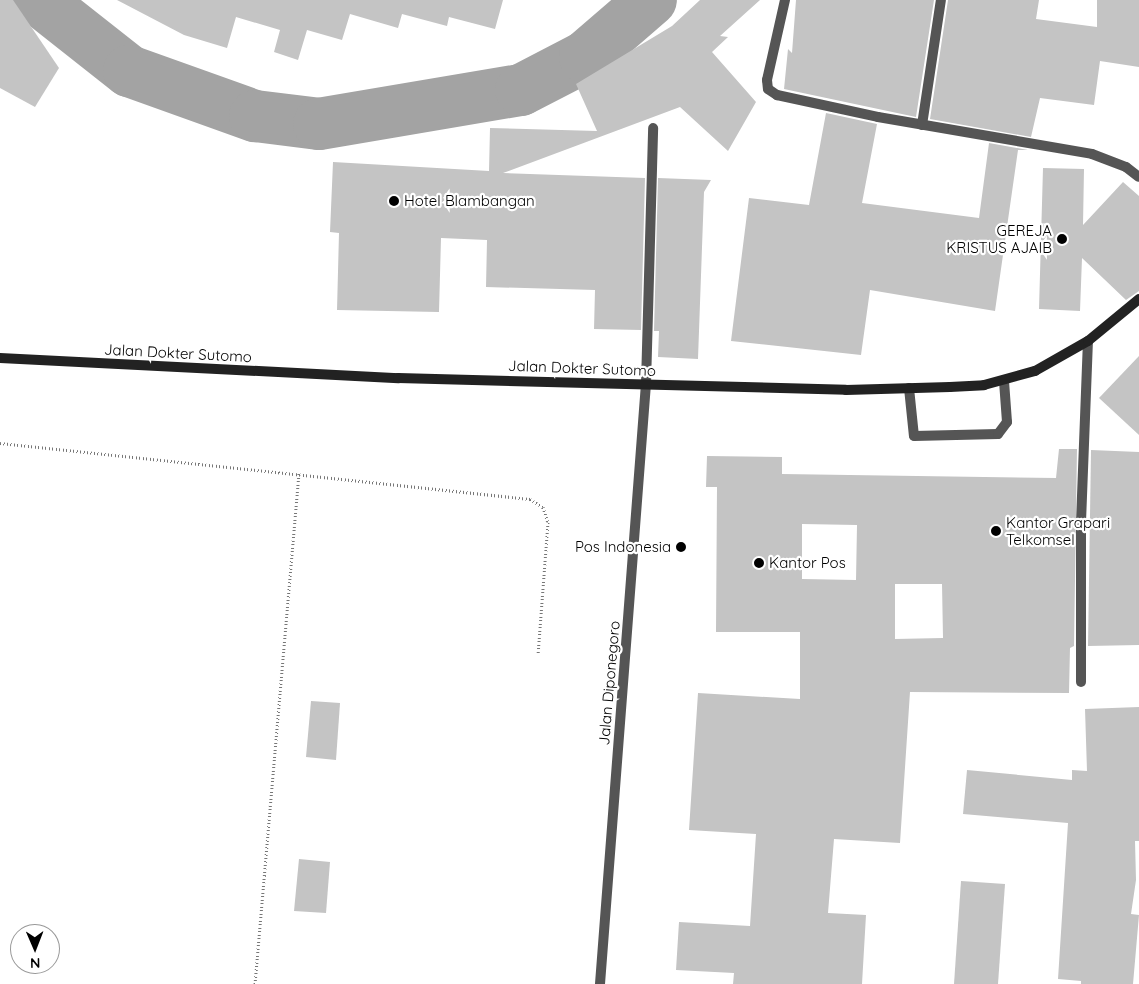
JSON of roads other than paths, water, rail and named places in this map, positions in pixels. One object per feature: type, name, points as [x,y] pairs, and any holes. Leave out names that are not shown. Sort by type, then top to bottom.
[{"type":"main road","name":"Jalan Dokter Sutomo","points":[[0,358],[388,378],[909,388],[1004,381],[1058,360],[1088,341],[1139,299]]},
{"type":"street","points":[[785,0],[767,80],[771,92],[922,125],[1092,154],[1126,166],[1139,178]]},
{"type":"street","points":[[922,125],[941,0]]},
{"type":"street","name":"Jalan Diponegoro","points":[[600,984],[646,384],[653,128]]},
{"type":"street","points":[[1081,682],[1081,522],[1088,341]]},
{"type":"street","points":[[909,388],[914,436],[998,434],[1007,422],[1004,381]]},
{"type":"waterway","points":[[39,0],[129,71],[255,116],[319,124],[521,90],[585,57],[651,0]]},
{"type":"place","name":"Hotel Blambangan","points":[[394,201]]},
{"type":"place","name":"GEREJA KRISTUS AJAIB","points":[[1062,239]]},
{"type":"place","name":"Kantor Grapari Telkomsel","points":[[996,531]]},
{"type":"place","name":"Pos Indonesia","points":[[681,547]]},
{"type":"place","name":"Kantor Pos","points":[[759,563]]}]
